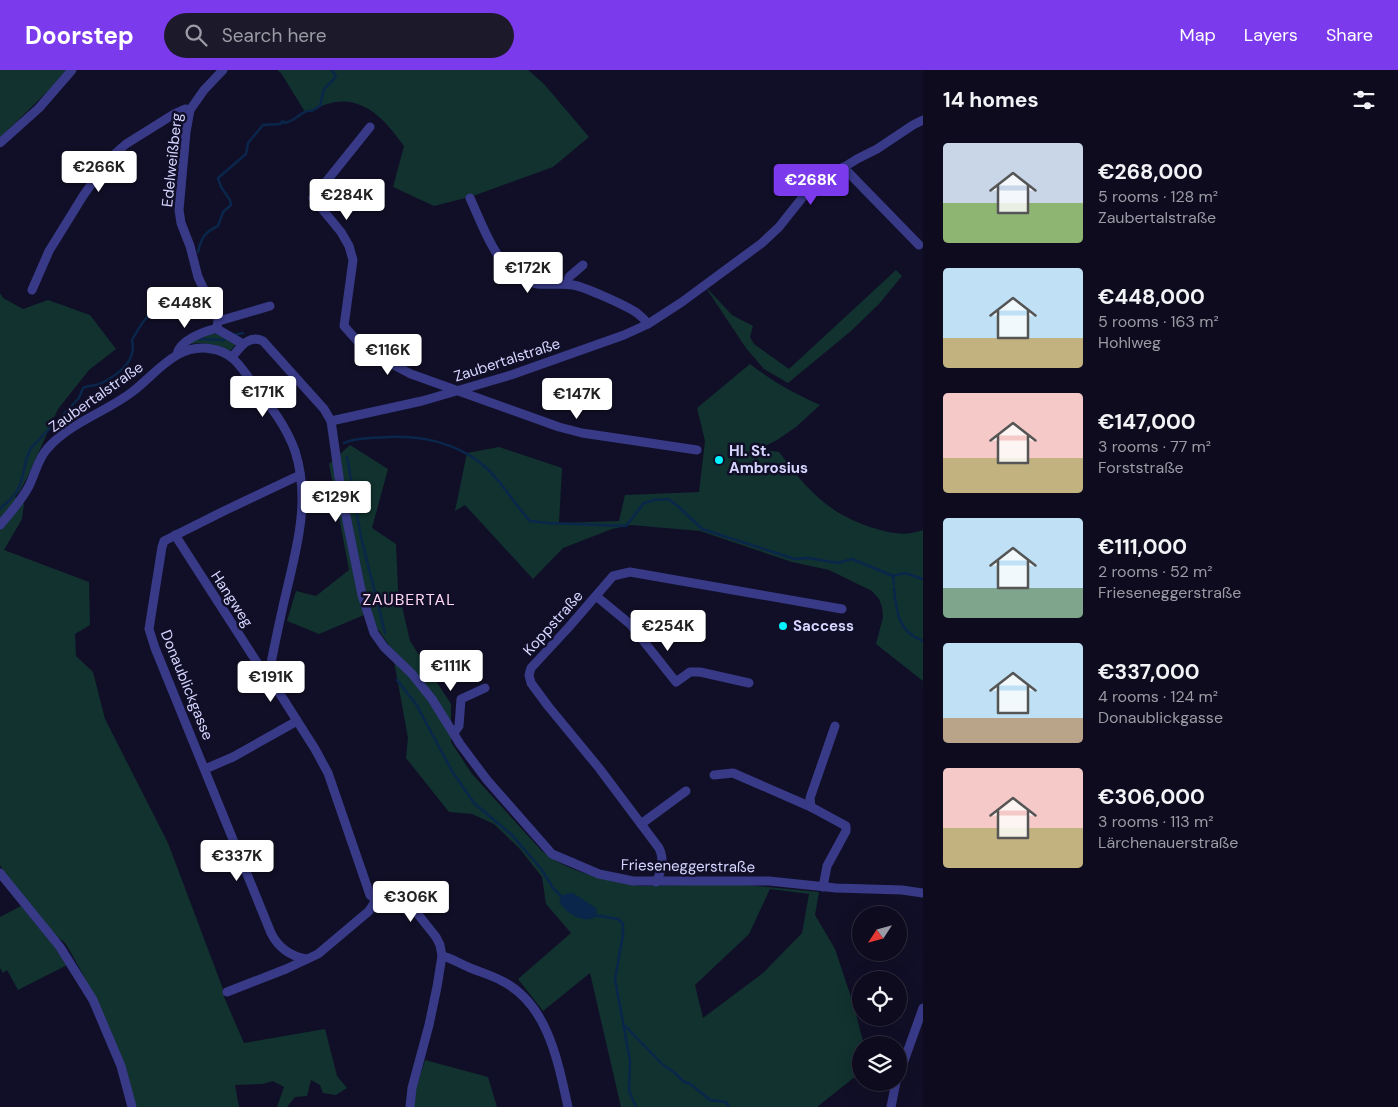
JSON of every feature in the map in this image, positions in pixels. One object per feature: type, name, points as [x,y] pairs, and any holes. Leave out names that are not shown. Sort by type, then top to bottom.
[{"type":"street","points":[[0,143],[39,108],[72,70]]},
{"type":"street","name":"Edelweißberg","points":[[218,325],[217,315],[202,286],[181,223],[179,210],[186,132],[190,110],[200,94],[223,70]]},
{"type":"street","points":[[32,290],[50,251],[80,200],[109,159],[126,144],[174,114],[185,109],[190,110]]},
{"type":"street","name":"Zaubertalstraße","points":[[331,421],[374,412],[511,375],[624,335],[648,324],[682,302],[762,244],[779,227],[806,193],[842,167],[878,150],[922,123]]},
{"type":"street","points":[[370,127],[312,198],[341,232],[349,246],[353,260],[344,326],[361,345],[411,374],[572,431],[697,450]]},
{"type":"street","points":[[842,167],[919,245]]},
{"type":"street","points":[[470,198],[496,251],[504,264],[518,277],[531,283],[576,285],[628,308],[637,313],[648,324]]},
{"type":"street","points":[[567,284],[574,272],[583,265]]},
{"type":"street","points":[[177,355],[179,348],[201,333],[270,306]]},
{"type":"street","points":[[218,325],[243,344]]},
{"type":"street","points":[[270,675],[273,649],[299,536],[302,512],[300,475],[295,452],[284,427],[232,357],[243,344],[254,339],[263,341],[318,402],[331,421]]},
{"type":"street","name":"Zaubertalstraße","points":[[0,525],[28,488],[41,459],[50,446],[95,414],[128,395],[177,355],[192,349],[206,348],[220,351],[232,357]]},
{"type":"street","name":"Frieseneggerstraße","points":[[331,421],[341,491],[362,595],[370,621],[381,643],[412,674],[432,699],[487,780],[552,854],[605,876],[627,880],[656,882],[764,881],[823,887],[902,890],[923,893]]},
{"type":"street","name":"Donaublickgasse","points":[[300,475],[175,535],[162,544],[150,629],[155,648],[274,940],[284,949],[306,959]]},
{"type":"street","name":"Hangweg","points":[[175,535],[262,670],[270,675],[328,772],[364,880],[370,895],[376,900]]},
{"type":"street","name":"Koppstraße","points":[[656,882],[662,870],[662,853],[599,768],[548,706],[531,682],[529,675],[531,668],[613,576],[630,572],[842,609]]},
{"type":"street","points":[[596,596],[630,624],[676,682],[690,672],[700,672],[749,683]]},
{"type":"street","points":[[454,733],[460,720],[461,699],[485,688]]},
{"type":"street","points":[[205,769],[266,740],[297,721]]},
{"type":"street","points":[[811,806],[810,798],[835,726]]},
{"type":"street","points":[[714,775],[733,773],[811,806],[844,825],[846,828],[827,866],[823,887]]},
{"type":"street","points":[[641,824],[686,791]]},
{"type":"street","points":[[0,873],[60,947],[93,1000],[117,1057],[132,1107]]},
{"type":"street","points":[[227,992],[286,969],[318,954],[368,910],[376,900],[412,911],[420,916],[438,941],[442,956],[434,1004],[410,1103],[402,1107]]},
{"type":"street","points":[[442,956],[503,981],[527,1001],[539,1017],[550,1039],[568,1107]]},
{"type":"street","points":[[907,1053],[923,1008]]},
{"type":"street","points":[[891,1107],[894,1091]]},
{"type":"green space","points":[[0,70],[67,70],[0,138]]},
{"type":"green space","points":[[277,70],[528,70],[544,84],[589,137],[553,167],[473,196],[434,206],[393,187],[404,146],[376,114],[357,104],[346,102],[335,102],[305,112],[281,73]]},
{"type":"green space","points":[[896,270],[902,276],[879,304],[851,331],[788,383],[764,369],[746,348],[704,285],[732,315],[753,326],[750,337],[754,344],[789,369]]},
{"type":"green space","points":[[0,293],[3,298],[23,309],[48,300],[90,315],[116,349],[89,370],[58,409],[29,474],[15,497],[24,504],[22,519],[4,550],[89,582],[90,625],[75,634],[76,656],[93,672],[105,719],[168,843],[223,989],[224,997],[244,1043],[325,1029],[337,1076],[347,1088],[336,1095],[323,1093],[320,1085],[311,1080],[307,1096],[295,1097],[287,1107],[277,1107],[284,1087],[273,1081],[263,1084],[235,1085],[239,1107],[134,1107],[93,993],[70,951],[5,874],[0,865]]},
{"type":"green space","points":[[209,334],[217,334],[238,342],[230,351],[210,344],[188,344],[197,338]]},
{"type":"green space","points":[[750,364],[784,387],[820,405],[796,427],[759,449],[779,452],[810,490],[846,517],[877,529],[894,533],[906,534],[923,530],[923,681],[876,644],[883,617],[879,599],[872,591],[829,570],[792,562],[700,531],[631,525],[612,529],[563,548],[533,579],[465,505],[455,511],[467,453],[499,447],[562,468],[559,523],[619,521],[625,495],[699,492],[705,441],[697,408]]},
{"type":"green space","points":[[350,445],[388,469],[372,528],[396,544],[398,589],[410,641],[451,704],[451,742],[472,774],[541,850],[562,864],[587,874],[639,886],[737,884],[819,892],[815,915],[835,949],[852,1000],[852,1026],[859,1026],[862,1036],[852,1036],[852,1079],[817,1107],[621,1107],[590,973],[543,1011],[518,979],[571,933],[546,904],[542,877],[520,849],[494,824],[472,814],[449,812],[406,758],[408,738],[392,650],[380,632],[364,615],[319,634],[287,621],[296,591],[316,596],[349,570],[329,464]],"holes":[[[770,889],[809,894],[802,933],[763,973],[703,1018],[695,985],[749,934]]]},
{"type":"green space","points":[[21,906],[69,964],[18,990],[7,970],[3,973],[0,968],[0,917]]},
{"type":"green space","points":[[425,1060],[488,1077],[497,1107],[414,1107],[414,1095]]},
{"type":"water","points":[[573,893],[596,908],[597,916],[589,919],[580,918],[564,908],[559,901],[565,894]]},
{"type":"waterway","points":[[198,252],[204,236],[218,226],[223,212],[231,205],[218,178],[246,154],[248,143],[263,125],[280,124],[283,121],[284,123],[289,122],[305,112],[312,111],[320,106],[324,89],[336,77],[332,70]]},
{"type":"waterway","points":[[0,509],[14,496],[20,486],[31,448],[79,398],[83,388],[102,383],[125,366],[132,354],[132,340],[143,321],[153,313],[187,311],[196,303],[199,293]]},
{"type":"waterway","points":[[234,335],[243,333]]},
{"type":"waterway","points":[[200,339],[224,340]]},
{"type":"waterway","points":[[344,443],[366,438],[404,437],[419,438],[448,445],[474,458],[486,467],[530,521],[626,526],[644,503],[668,499],[702,529],[795,559],[808,558],[838,563],[852,559],[893,576],[905,573],[923,579]]},
{"type":"waterway","points":[[347,457],[361,537],[385,633]]},
{"type":"waterway","points":[[893,576],[894,584]]},
{"type":"waterway","points":[[894,588],[897,613],[903,626],[908,632],[923,641]]},
{"type":"waterway","points":[[397,680],[416,704],[452,771],[474,803],[512,835],[563,898]]},
{"type":"waterway","points":[[594,915],[618,919],[623,924],[623,935],[615,979],[630,1061],[629,1091],[636,1107]]},
{"type":"waterway","points":[[625,1026],[663,1065],[683,1081],[692,1085],[710,1100],[726,1102],[729,1107]]},
{"type":"place","name":"Hl. St. Ambrosius","points":[[719,460]]},
{"type":"place","name":"Saccess","points":[[783,626]]},
{"type":"district","name":"ZAUBERTAL","points":[[409,599]]}]
